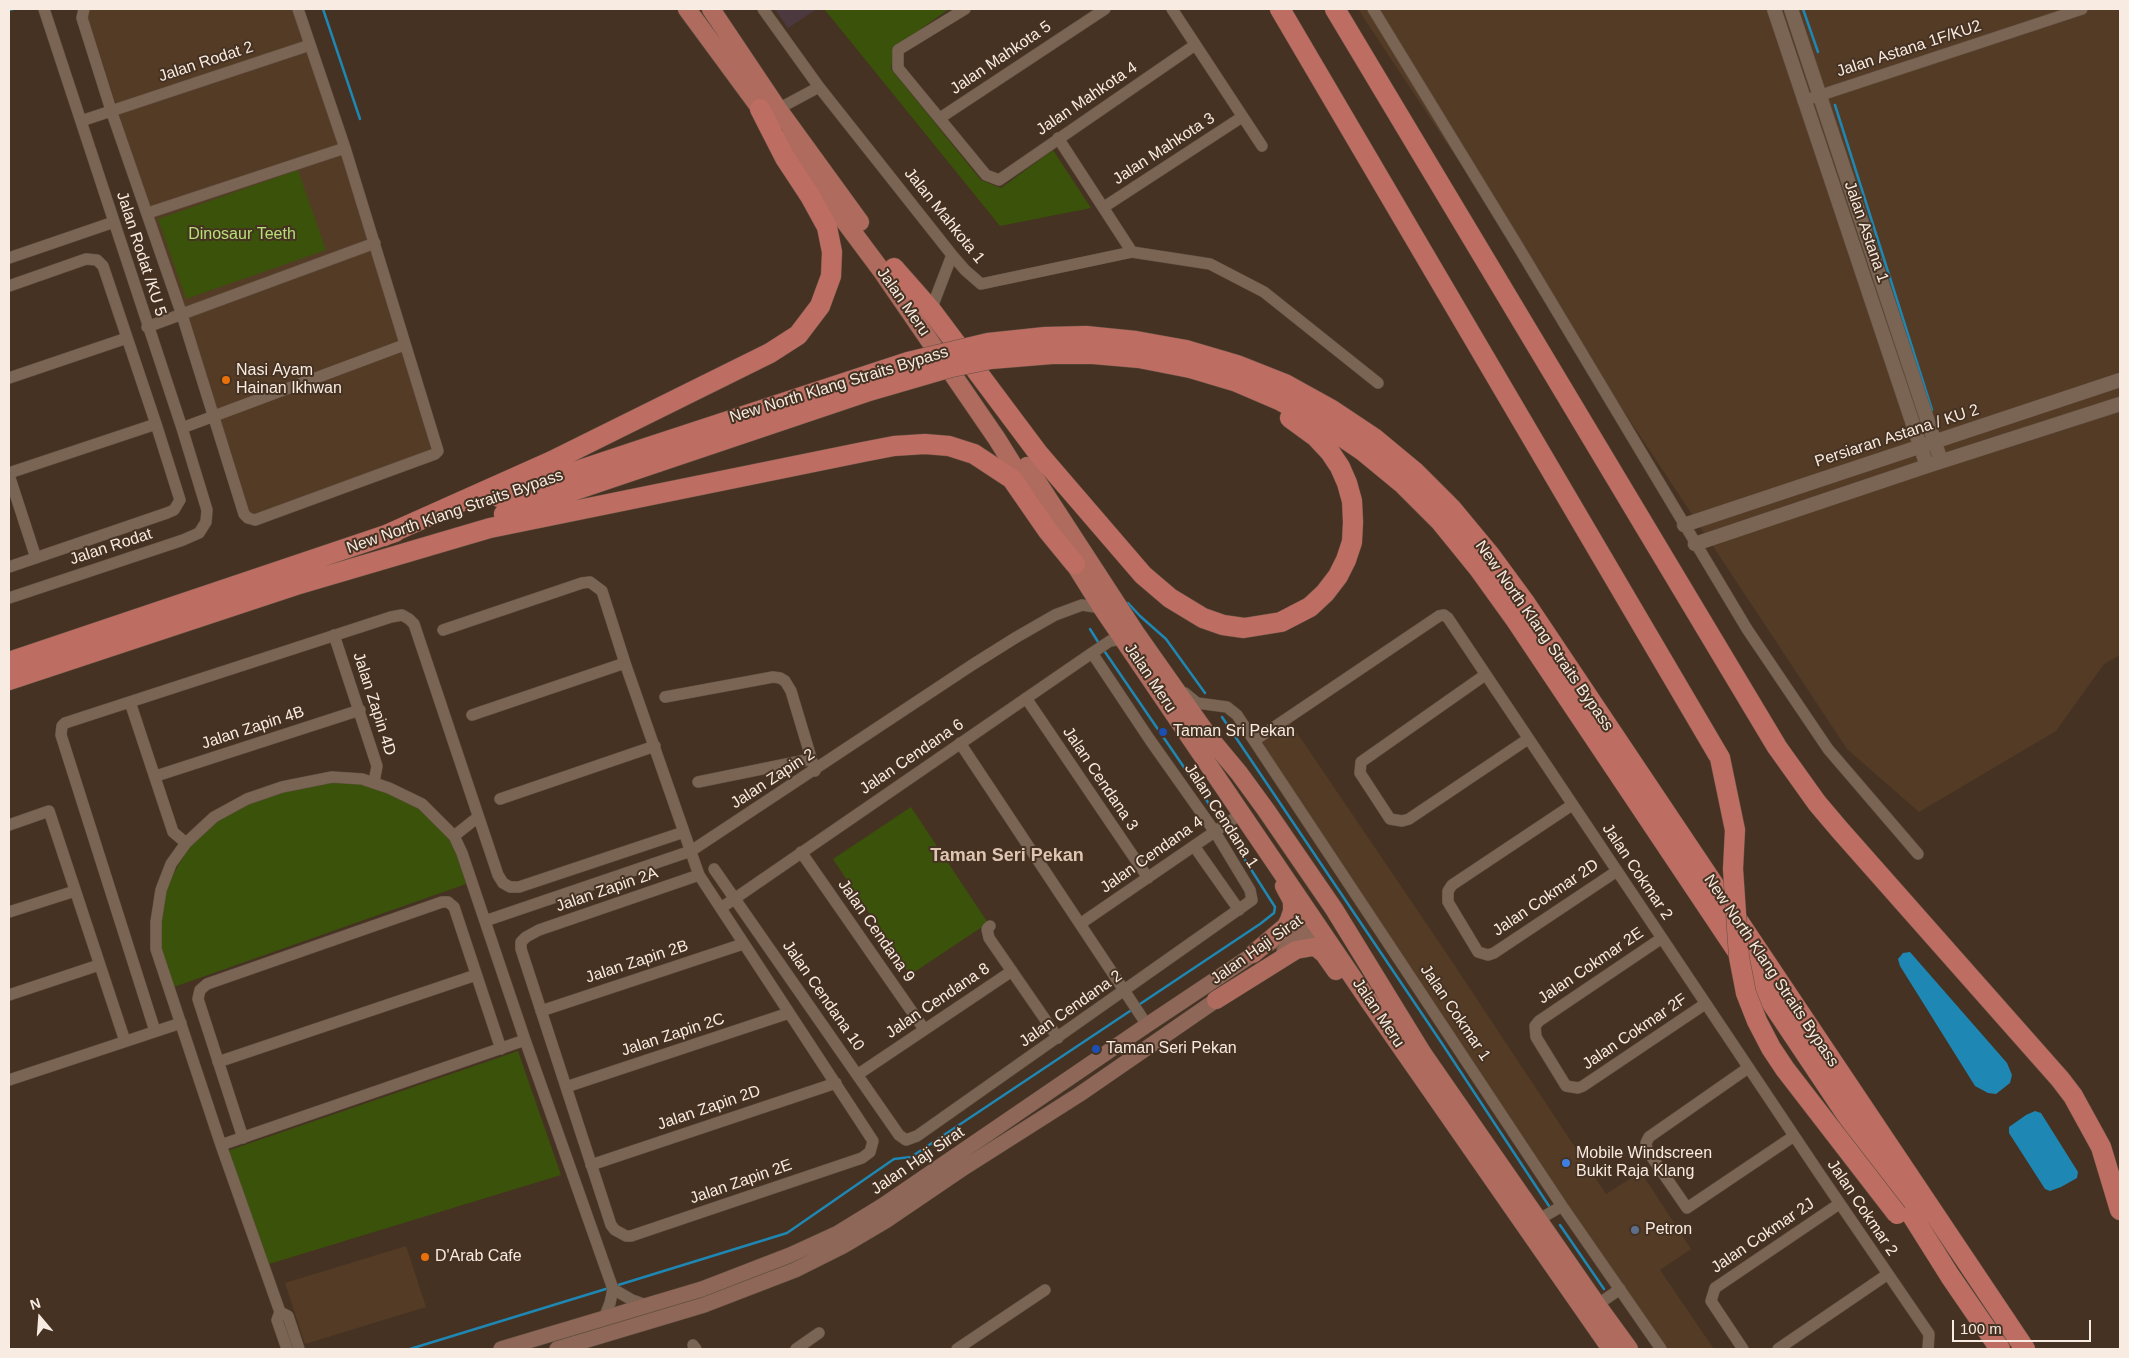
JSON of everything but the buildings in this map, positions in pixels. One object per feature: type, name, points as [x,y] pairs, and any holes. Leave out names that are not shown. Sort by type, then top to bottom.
[{"type":"highway","name":"Jalan Meru","points":[[687,9],[769,109],[894,268],[1006,432],[1129,635],[1245,818],[1317,919],[1420,1074],[1611,1349]]},
{"type":"highway","name":"Jalan Meru","points":[[711,9],[769,109],[997,439],[1102,608],[1129,635],[1244,780],[1334,909],[1424,1054],[1629,1349]]},
{"type":"highway","points":[[1280,9],[1720,758],[1736,830],[1734,869],[1739,957],[1744,984],[1757,1021],[1771,1048],[1932,1262],[1950,1276]]},
{"type":"highway","points":[[1335,9],[1777,746],[1817,803],[2060,1078],[2078,1105],[2101,1147],[2120,1210]]},
{"type":"highway","points":[[384,536],[552,461],[770,353],[798,335],[820,306],[831,276],[832,252],[827,227],[810,196],[785,158],[769,109]]},
{"type":"highway","points":[[894,268],[931,310],[1038,453],[1079,502],[1156,587],[1186,609],[1203,618],[1223,625],[1244,628],[1281,622],[1310,607],[1325,593],[1338,576],[1346,560],[1352,542],[1354,522],[1352,500],[1347,483],[1330,452],[1316,437],[1273,407],[1223,386],[1188,359]]},
{"type":"highway","name":"New North Klang Straits Bypass","points":[[9,680],[286,588],[908,362],[988,343],[1045,337],[1086,336],[1136,341],[1188,359],[1279,400],[1323,424],[1363,451],[1390,473],[1440,521],[1515,618],[1884,1171],[1950,1276],[2000,1349]]},
{"type":"highway","name":"New North Klang Straits Bypass","points":[[1188,359],[1237,365],[1285,384],[1332,410],[1374,438],[1415,472],[1450,508],[1490,554],[1526,604],[2024,1349]]},
{"type":"highway","points":[[286,588],[490,528],[894,446],[925,444],[949,446],[974,454],[1012,480],[1048,532],[1075,564]]},
{"type":"highway","name":"New North Klang Straits Bypass","points":[[9,662],[384,536],[653,454]]},
{"type":"highway","points":[[1204,731],[1244,795],[1318,903],[1317,919],[1329,922],[1362,972],[1424,1054]]},
{"type":"highway","points":[[1245,818],[1264,857],[1292,901],[1292,911],[1286,926],[1252,954]]},
{"type":"highway","points":[[1216,1000],[1296,950],[1313,947],[1324,954],[1362,1006],[1420,1074]]},
{"type":"main road","name":"Jalan Haji Sirat","points":[[501,1349],[702,1289],[790,1255],[838,1233],[882,1206],[1143,1019],[1252,954],[1317,919]]},
{"type":"main road","name":"Jalan Haji Sirat","points":[[565,1348],[722,1298],[795,1270],[843,1246],[887,1220],[962,1169],[1080,1094],[1216,1000],[1317,919]]},
{"type":"main road","points":[[592,1349],[595,1344],[609,1335]]},
{"type":"street","name":"Jalan Rodat /KU 5","points":[[44,9],[182,428],[206,510]]},
{"type":"street","points":[[84,9],[82,18],[111,110],[182,314],[244,514],[251,519],[259,519],[436,454],[438,451],[345,148],[298,9]]},
{"type":"street","name":"Jalan Mahkota 1","points":[[763,9],[819,87],[952,255],[981,284],[1132,252]]},
{"type":"street","points":[[940,118],[898,68],[898,50],[965,9]]},
{"type":"street","name":"Jalan Mahkota 5","points":[[940,118],[1105,9]]},
{"type":"street","points":[[1172,9],[1262,146]]},
{"type":"street","points":[[1373,9],[1519,248],[1747,629],[1828,749],[1918,854]]},
{"type":"street","name":"Jalan Astana 1","points":[[1774,9],[1927,466]]},
{"type":"street","name":"Jalan Astana 1","points":[[1791,9],[1941,461]]},
{"type":"street","name":"Jalan Astana 1F/KU2","points":[[1804,101],[2082,9]]},
{"type":"street","name":"Jalan Rodat 2","points":[[81,120],[310,45]]},
{"type":"street","name":"Jalan Mahkota 4","points":[[940,118],[986,176],[999,180],[1195,45]]},
{"type":"street","points":[[769,109],[819,87]]},
{"type":"street","name":"Jalan Mahkota 3","points":[[1104,207],[1242,117]]},
{"type":"street","points":[[1058,138],[1132,252],[1210,264],[1264,292],[1378,383]]},
{"type":"street","points":[[148,213],[345,148]]},
{"type":"street","points":[[9,258],[114,222]]},
{"type":"street","points":[[148,327],[375,243]]},
{"type":"street","points":[[931,310],[952,255]]},
{"type":"street","points":[[9,286],[86,260],[97,260],[103,266],[180,500],[178,505],[167,513],[9,567]]},
{"type":"street","points":[[9,378],[127,338]]},
{"type":"street","points":[[182,428],[404,345]]},
{"type":"street","name":"Persiaran Astana / KU 2","points":[[1684,524],[2120,380]]},
{"type":"street","points":[[1695,544],[1941,461],[2120,404]]},
{"type":"street","points":[[36,558],[9,474],[156,424]]},
{"type":"street","name":"Jalan Rodat","points":[[9,598],[199,533],[206,522],[206,510]]},
{"type":"street","points":[[443,630],[590,582],[602,591],[625,663],[699,875],[836,1083]]},
{"type":"street","name":"Jalan Zapin 2","points":[[485,921],[691,851],[972,665],[1055,616],[1082,605],[1102,608]]},
{"type":"street","points":[[155,1031],[82,806],[60,730],[65,723],[334,635],[391,617],[402,616],[410,618],[414,624],[478,817],[503,883],[510,887],[520,887],[684,832]]},
{"type":"street","name":"Jalan Cokmar 2","points":[[1255,740],[1440,616],[1448,618],[1839,1204],[1930,1334],[1928,1349]]},
{"type":"street","name":"Jalan Zapin 4D","points":[[334,635],[377,766],[374,782]]},
{"type":"street","name":"Jalan Cendana 6","points":[[721,908],[1097,649],[1116,639],[1129,635]]},
{"type":"street","name":"Jalan Cokmar 1","points":[[1129,635],[1190,699],[1196,703],[1227,707],[1237,715],[1562,1206],[1661,1349]]},
{"type":"street","name":"Jalan Cendana 1","points":[[1097,649],[1150,740],[1214,832],[1250,890],[1252,900]]},
{"type":"street","points":[[472,716],[625,663]]},
{"type":"street","points":[[1485,675],[1366,756],[1361,762],[1360,773],[1390,819],[1402,821],[1408,819],[1528,739]]},
{"type":"street","points":[[665,697],[772,677],[780,678],[785,681],[791,691],[815,770]]},
{"type":"street","name":"Jalan Cendana 3","points":[[1026,698],[1148,878]]},
{"type":"street","points":[[130,702],[173,832],[186,844]]},
{"type":"street","points":[[1204,731],[1202,712],[1215,705]]},
{"type":"street","name":"Jalan Zapin 4B","points":[[156,776],[360,710]]},
{"type":"street","points":[[960,743],[1143,1019]]},
{"type":"street","points":[[500,799],[655,746]]},
{"type":"street","points":[[698,782],[811,759]]},
{"type":"street","points":[[287,1349],[277,1320],[280,1312],[221,1145],[156,949],[156,922],[161,890],[171,864],[186,844],[214,817],[247,799],[282,787],[332,777],[374,782],[422,804],[454,836],[462,852],[525,1040],[613,1289],[627,1298],[646,1305]]},
{"type":"street","name":"Jalan Cokmar 2D","points":[[1572,805],[1452,885],[1448,891],[1448,902],[1478,952],[1488,955],[1494,953],[1616,871]]},
{"type":"street","points":[[9,825],[49,811],[125,1041]]},
{"type":"street","points":[[454,836],[478,817]]},
{"type":"street","name":"Jalan Cendana 4","points":[[1080,924],[1214,832],[1245,818]]},
{"type":"street","points":[[1194,846],[1239,910]]},
{"type":"street","name":"Jalan Cendana 9","points":[[801,852],[924,1030]]},
{"type":"street","name":"Jalan Cendana 10","points":[[714,869],[899,1135],[906,1140]]},
{"type":"street","name":"Jalan Zapin 2A","points":[[541,1011],[521,949],[521,942],[526,937],[539,930],[699,875]]},
{"type":"street","points":[[9,912],[75,890]]},
{"type":"street","name":"Jalan Cendana 2","points":[[906,1140],[917,1136],[1058,1038],[1127,995],[1252,900]]},
{"type":"street","points":[[242,1138],[198,999],[200,990],[206,984],[442,902],[448,902],[454,907],[501,1049]]},
{"type":"street","points":[[990,926],[988,929],[989,938],[1058,1038]]},
{"type":"street","name":"Jalan Cokmar 2E","points":[[1583,1086],[1578,1088],[1566,1086],[1536,1037],[1536,1026],[1540,1021],[1662,938]]},
{"type":"street","name":"Jalan Zapin 2B","points":[[541,1011],[743,944]]},
{"type":"street","points":[[9,995],[99,965]]},
{"type":"street","name":"Jalan Cendana 8","points":[[857,1075],[1012,970]]},
{"type":"street","points":[[218,1062],[476,975]]},
{"type":"street","name":"Jalan Cokmar 2F","points":[[1583,1086],[1706,1004]]},
{"type":"street","points":[[541,1011],[592,1165]]},
{"type":"street","name":"Jalan Zapin 2C","points":[[566,1087],[789,1013]]},
{"type":"street","points":[[9,1080],[181,1023]]},
{"type":"street","points":[[221,1145],[525,1040]]},
{"type":"street","points":[[1748,1068],[1649,1137],[1646,1143],[1648,1150],[1687,1208],[1794,1136]]},
{"type":"street","name":"Jalan Zapin 2E","points":[[592,1165],[611,1225],[620,1234],[631,1236],[862,1158],[870,1152],[873,1141],[836,1083]]},
{"type":"street","name":"Jalan Zapin 2D","points":[[592,1165],[836,1083]]},
{"type":"street","name":"Jalan Cokmar 2J","points":[[1744,1349],[1711,1301],[1715,1288],[1839,1204]]},
{"type":"street","points":[[1538,1220],[1562,1206]]},
{"type":"street","points":[[1778,1349],[1888,1274]]},
{"type":"street","points":[[604,1318],[613,1289]]},
{"type":"street","points":[[1597,1305],[1620,1289]]},
{"type":"street","points":[[957,1349],[1045,1290]]},
{"type":"street","points":[[280,1312],[288,1316],[299,1349]]},
{"type":"street","points":[[563,1330],[565,1348]]},
{"type":"street","points":[[796,1349],[820,1333]]},
{"type":"shaded area","points":[[88,9],[294,9],[374,252],[434,449],[251,515],[248,513],[86,12]]},
{"type":"shaded area","points":[[775,9],[817,9],[788,28]]},
{"type":"shaded area","points":[[1358,9],[2120,9],[2120,655],[2104,664],[2056,731],[1919,812],[1847,749]]},
{"type":"shaded area","points":[[1289,721],[1447,954],[1606,1194],[1641,1172],[1691,1249],[1660,1270],[1714,1349],[1665,1349],[1558,1194],[1260,741]]},
{"type":"shaded area","points":[[406,1246],[426,1307],[305,1344],[285,1283]]},
{"type":"green space","points":[[949,9],[894,48],[891,69],[981,180],[1001,188],[1053,150],[1091,208],[1000,226],[825,10]]},
{"type":"green space","name":"Dinosaur Teeth","points":[[298,170],[326,250],[186,299],[158,219]]},
{"type":"green space","points":[[333,780],[373,786],[420,809],[449,839],[458,855],[466,884],[171,988],[158,948],[163,892],[190,845],[215,819],[283,789]]},
{"type":"green space","points":[[911,807],[988,923],[910,975],[833,859]]},
{"type":"green space","points":[[518,1051],[561,1175],[269,1264],[227,1151]]},
{"type":"water","points":[[1910,952],[2007,1063],[2012,1075],[2010,1083],[1996,1094],[1988,1093],[1975,1086],[1900,966],[1898,959],[1903,953]]},
{"type":"water","points":[[2035,1111],[2041,1113],[2078,1172],[2077,1178],[2050,1191],[2045,1189],[2009,1133],[2009,1127]]},
{"type":"waterway","points":[[9,10],[13,9]]},
{"type":"waterway","points":[[323,9],[360,119]]},
{"type":"waterway","points":[[1803,9],[1818,52]]},
{"type":"waterway","points":[[1835,105],[1932,410]]},
{"type":"waterway","points":[[1128,603],[1166,639],[1205,693]]},
{"type":"waterway","points":[[1090,629],[1100,645]]},
{"type":"waterway","points":[[1103,649],[1218,817]]},
{"type":"waterway","points":[[1222,717],[1549,1206]]},
{"type":"waterway","points":[[1137,1006],[1274,913],[1275,907],[1231,838]]},
{"type":"waterway","points":[[615,1286],[787,1233],[894,1159],[911,1157],[1133,1009]]},
{"type":"waterway","points":[[1560,1225],[1604,1289]]},
{"type":"waterway","points":[[410,1349],[609,1288]]},
{"type":"place","name":"Nasi Ayam Hainan Ikhwan","points":[[226,380]]},
{"type":"place","name":"Taman Sri Pekan","points":[[1163,732]]},
{"type":"place","name":"Taman Seri Pekan","points":[[1096,1049]]},
{"type":"place","name":"Mobile Windscreen Bukit Raja Klang","points":[[1566,1163]]},
{"type":"place","name":"Petron","points":[[1635,1230]]},
{"type":"place","name":"D'Arab Cafe","points":[[425,1257]]},
{"type":"district","name":"Taman Seri Pekan","points":[[1007,856]]}]
